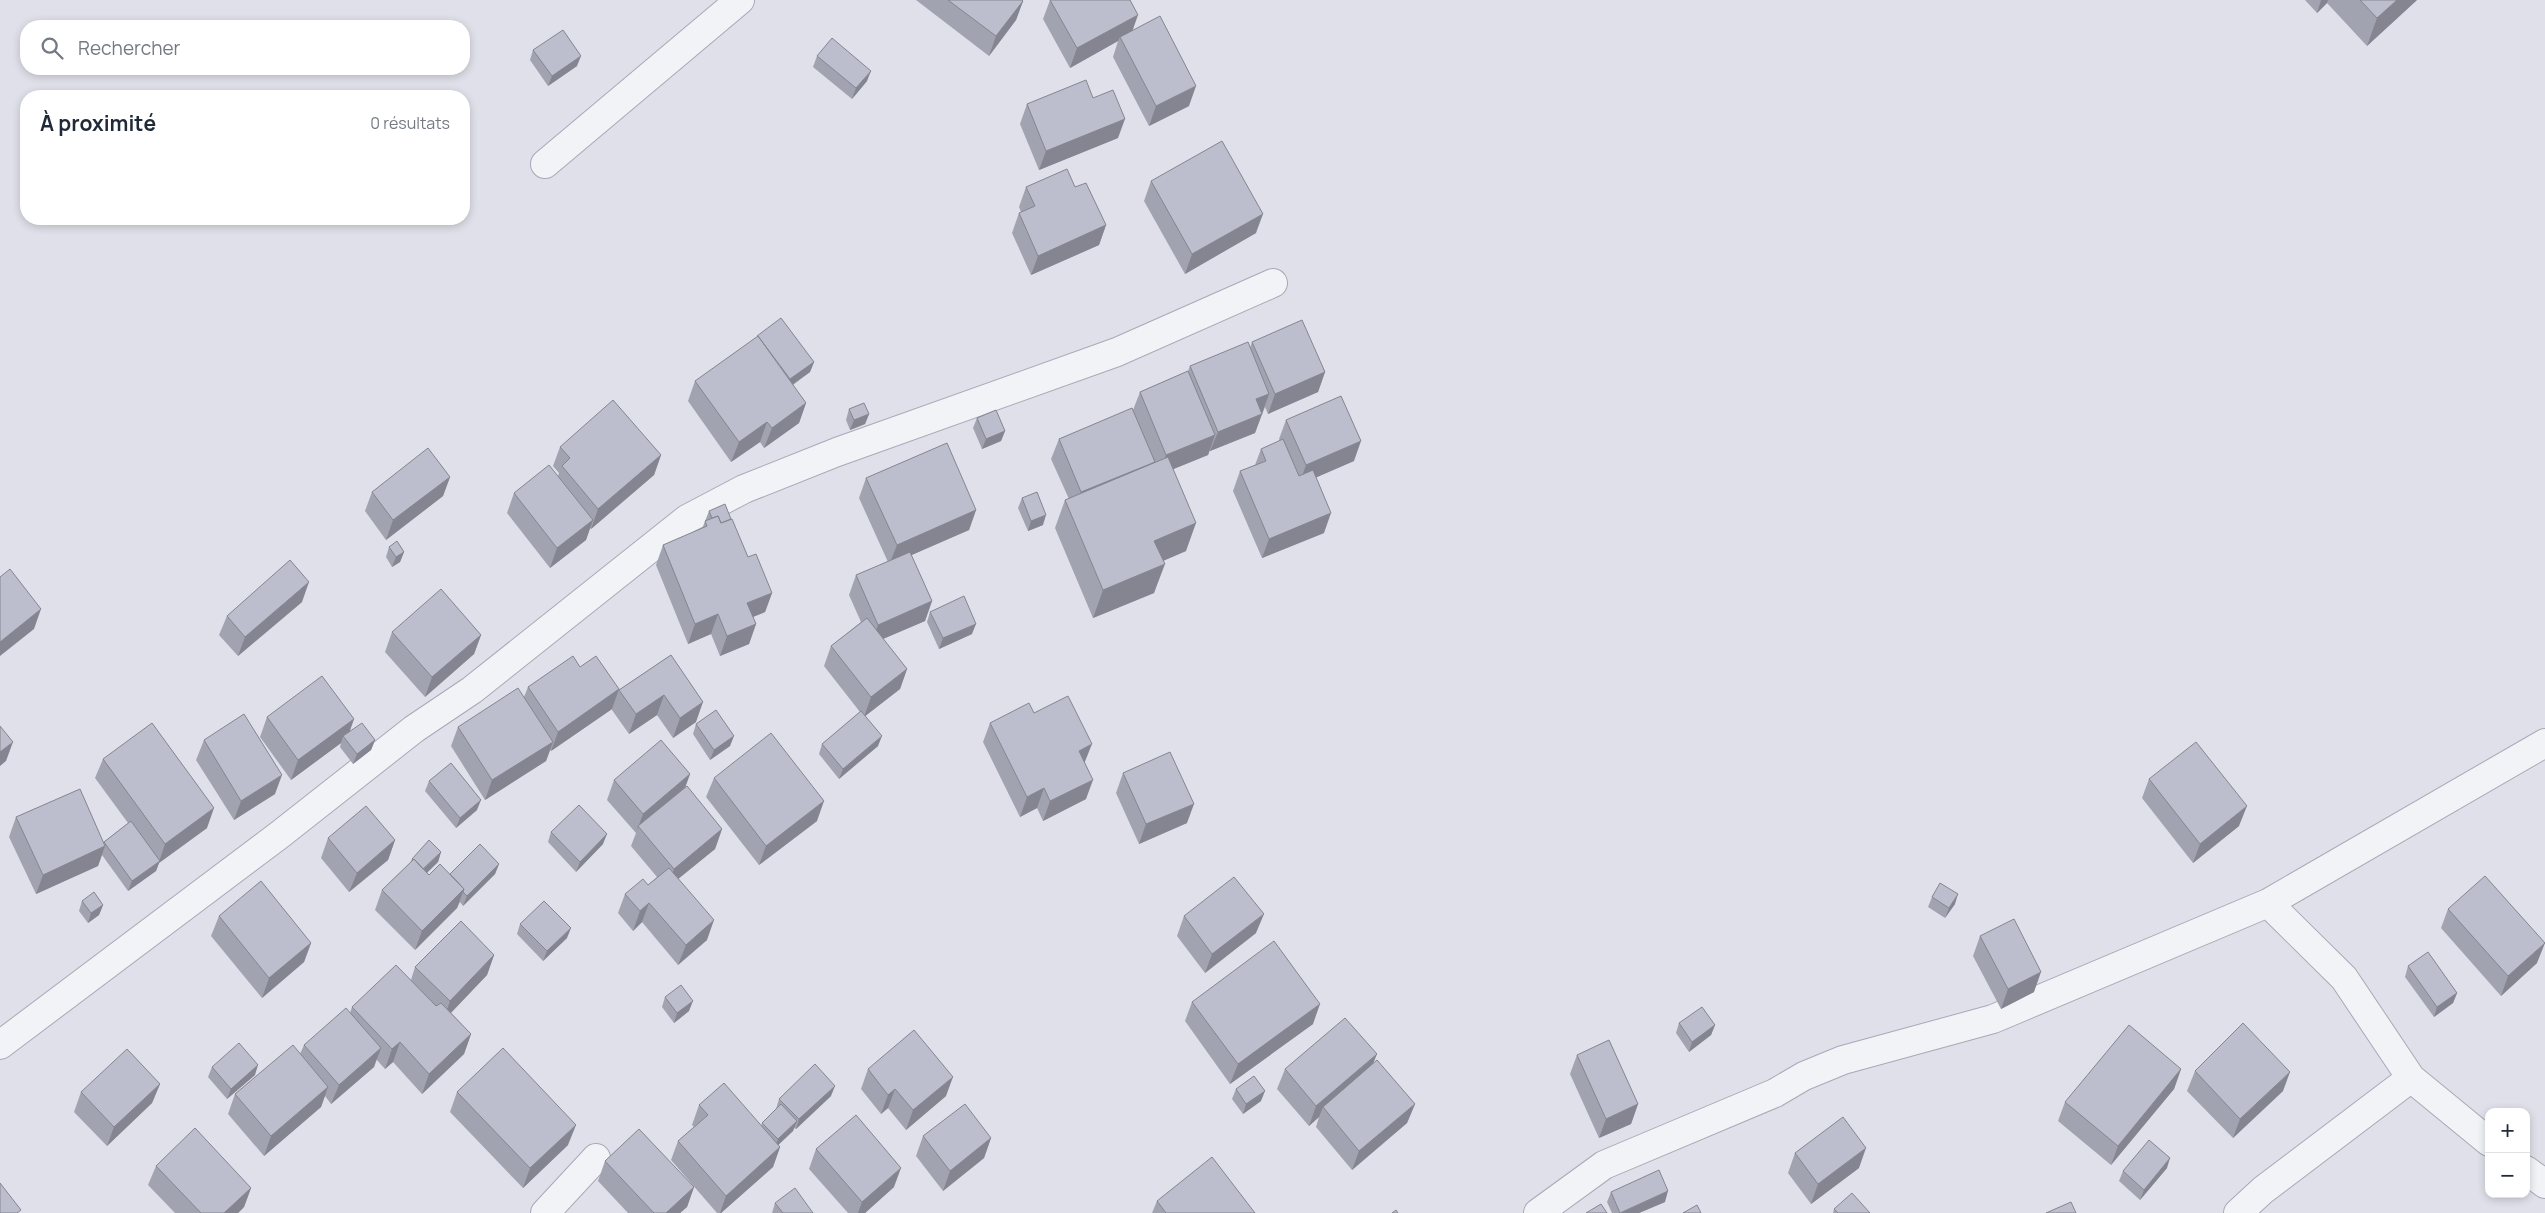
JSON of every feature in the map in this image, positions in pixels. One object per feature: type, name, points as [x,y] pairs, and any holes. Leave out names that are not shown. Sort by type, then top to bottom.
[{"type":"street","points":[[545,164],[740,0]]},
{"type":"street","points":[[0,1045],[278,836],[414,728],[472,690],[688,519],[744,489],[837,452],[1117,352],[1273,282]]},
{"type":"street","points":[[1538,1213],[1604,1166],[1775,1093],[1804,1076],[1827,1066],[1993,1019],[2268,903],[2545,743]]},
{"type":"street","points":[[2268,903],[2344,978],[2411,1078],[2485,1139]]},
{"type":"street","points":[[2238,1213],[2263,1190],[2411,1078]]},
{"type":"street","points":[[545,1213],[596,1158]]},
{"type":"street","points":[[2530,1173],[2545,1184]]},
{"type":"building","points":[[948,0],[1022,0],[1023,1],[996,36]]},
{"type":"building","points":[[1050,0],[1130,0],[1138,15],[1077,48]]},
{"type":"building","points":[[2360,0],[2397,0],[2377,18]]},
{"type":"building","points":[[1160,16],[1196,86],[1156,106],[1120,37]]},
{"type":"building","points":[[563,30],[581,56],[552,76],[533,50]]},
{"type":"building","points":[[832,38],[871,71],[856,88],[817,56]]},
{"type":"building","points":[[1086,80],[1093,98],[1113,90],[1125,119],[1046,151],[1027,104]]},
{"type":"building","points":[[1222,141],[1263,214],[1192,254],[1151,181]]},
{"type":"building","points":[[1067,169],[1075,187],[1086,183],[1106,225],[1038,256],[1019,213],[1035,206],[1026,187]]},
{"type":"building","points":[[781,318],[814,362],[790,379],[757,336]]},
{"type":"building","points":[[1302,320],[1325,372],[1275,394],[1252,342]]},
{"type":"building","points":[[758,336],[806,403],[772,428],[767,422],[739,442],[695,381]]},
{"type":"building","points":[[1248,342],[1269,394],[1256,399],[1262,414],[1218,432],[1190,366]]},
{"type":"building","points":[[1188,371],[1215,435],[1166,455],[1140,392]]},
{"type":"building","points":[[1341,396],[1361,441],[1306,465],[1286,420]]},
{"type":"building","points":[[613,400],[661,455],[598,509],[562,466],[570,458],[560,447]]},
{"type":"building","points":[[864,403],[869,414],[854,420],[849,409]]},
{"type":"building","points":[[1132,408],[1155,462],[1081,492],[1059,439]]},
{"type":"building","points":[[996,410],[1005,431],[986,439],[977,418]]},
{"type":"building","points":[[1283,439],[1299,476],[1313,470],[1331,513],[1269,539],[1240,471],[1266,461],[1261,449]]},
{"type":"building","points":[[947,443],[976,510],[897,545],[866,478]]},
{"type":"building","points":[[428,448],[450,477],[393,520],[372,492]]},
{"type":"building","points":[[1168,457],[1196,523],[1154,541],[1165,564],[1103,590],[1065,500]]},
{"type":"building","points":[[549,465],[593,520],[557,548],[514,493]]},
{"type":"building","points":[[1037,492],[1046,515],[1031,521],[1022,498]]},
{"type":"building","points":[[725,504],[731,519],[721,523],[718,516],[712,518],[709,511]]},
{"type":"building","points":[[718,516],[721,523],[732,519],[748,557],[756,554],[772,593],[747,603],[756,624],[727,636],[718,614],[695,624],[663,545],[707,526],[705,521]]},
{"type":"building","points":[[397,541],[404,552],[396,557],[389,547]]},
{"type":"building","points":[[910,552],[932,601],[878,625],[856,575]]},
{"type":"building","points":[[290,560],[309,582],[245,637],[227,616]]},
{"type":"building","points":[[10,569],[41,609],[0,642],[0,577]]},
{"type":"building","points":[[441,589],[481,635],[432,677],[392,632]]},
{"type":"building","points":[[964,596],[976,624],[943,638],[930,612]]},
{"type":"building","points":[[867,618],[907,669],[871,697],[831,646]]},
{"type":"building","points":[[671,655],[703,702],[680,718],[664,695],[636,714],[619,690]]},
{"type":"building","points":[[573,656],[580,667],[596,656],[619,689],[558,732],[528,687]]},
{"type":"building","points":[[322,676],[354,719],[298,760],[267,717]]},
{"type":"building","points":[[518,688],[553,742],[492,780],[458,727]]},
{"type":"building","points":[[1068,696],[1092,744],[1079,751],[1093,780],[1050,801],[1044,788],[1027,797],[990,723],[1029,703],[1034,713]]},
{"type":"building","points":[[716,710],[734,736],[714,750],[696,724]]},
{"type":"building","points":[[861,711],[882,736],[843,769],[822,744]]},
{"type":"building","points":[[244,714],[282,775],[241,801],[204,740]]},
{"type":"building","points":[[152,723],[214,808],[165,844],[103,759]]},
{"type":"building","points":[[362,723],[375,740],[357,754],[343,736]]},
{"type":"building","points":[[0,726],[13,742],[0,752]]},
{"type":"building","points":[[771,733],[824,801],[766,846],[714,778]]},
{"type":"building","points":[[661,740],[690,774],[643,814],[614,780]]},
{"type":"building","points":[[2196,742],[2247,806],[2200,844],[2149,779]]},
{"type":"building","points":[[1170,752],[1194,804],[1146,824],[1123,773]]},
{"type":"building","points":[[451,763],[481,800],[460,818],[429,781]]},
{"type":"building","points":[[687,786],[722,829],[674,869],[638,826]]},
{"type":"building","points":[[80,789],[105,846],[43,875],[16,817]]},
{"type":"building","points":[[579,805],[607,834],[580,862],[551,832]]},
{"type":"building","points":[[366,806],[395,840],[357,873],[328,838]]},
{"type":"building","points":[[131,821],[160,861],[132,881],[104,842]]},
{"type":"building","points":[[429,840],[441,852],[423,869],[412,859]]},
{"type":"building","points":[[480,844],[499,864],[467,896],[463,892],[464,889],[450,874]]},
{"type":"building","points":[[414,859],[429,875],[440,864],[464,889],[422,931],[382,890]]},
{"type":"building","points":[[669,868],[714,920],[686,945],[649,903],[640,911],[625,894],[643,879],[648,885]]},
{"type":"building","points":[[2485,876],[2545,943],[2508,976],[2448,909]]},
{"type":"building","points":[[1234,877],[1264,914],[1212,954],[1184,916]]},
{"type":"building","points":[[261,881],[311,943],[269,978],[219,916]]},
{"type":"building","points":[[1940,883],[1958,894],[1949,908],[1932,897]]},
{"type":"building","points":[[94,892],[103,905],[91,913],[82,901]]},
{"type":"building","points":[[544,901],[571,928],[547,951],[520,924]]},
{"type":"building","points":[[2014,919],[2041,972],[2008,989],[1980,936]]},
{"type":"building","points":[[461,921],[494,955],[450,1001],[415,967]]},
{"type":"building","points":[[1274,941],[1320,1004],[1238,1064],[1192,1002]]},
{"type":"building","points":[[2428,952],[2457,993],[2437,1007],[2408,966]]},
{"type":"building","points":[[396,965],[436,1006],[441,1003],[471,1034],[429,1074],[400,1042],[392,1049],[352,1007]]},
{"type":"building","points":[[681,985],[693,1001],[677,1013],[665,997]]},
{"type":"building","points":[[1702,1007],[1715,1025],[1692,1042],[1679,1023]]},
{"type":"building","points":[[346,1008],[381,1048],[339,1085],[304,1045]]},
{"type":"building","points":[[1345,1018],[1377,1054],[1316,1106],[1285,1069]]},
{"type":"building","points":[[2243,1023],[2290,1072],[2240,1119],[2195,1071]]},
{"type":"building","points":[[2129,1025],[2181,1069],[2118,1146],[2065,1102]]},
{"type":"building","points":[[914,1030],[953,1077],[913,1110],[895,1089],[888,1095],[868,1069]]},
{"type":"building","points":[[1609,1040],[1638,1104],[1606,1119],[1577,1055]]},
{"type":"building","points":[[239,1043],[258,1065],[231,1089],[212,1067]]},
{"type":"building","points":[[293,1045],[328,1087],[271,1136],[235,1094]]},
{"type":"building","points":[[503,1048],[576,1125],[530,1168],[457,1092]]},
{"type":"building","points":[[127,1049],[160,1084],[114,1127],[81,1092]]},
{"type":"building","points":[[1377,1060],[1415,1104],[1359,1151],[1323,1107]]},
{"type":"building","points":[[815,1064],[835,1086],[799,1119],[779,1099]]},
{"type":"building","points":[[1254,1076],[1265,1091],[1246,1104],[1236,1089]]},
{"type":"building","points":[[724,1083],[780,1147],[726,1196],[678,1141],[708,1115],[699,1105]]},
{"type":"building","points":[[781,1104],[797,1121],[778,1139],[762,1123]]},
{"type":"building","points":[[965,1104],[991,1138],[950,1171],[923,1136]]},
{"type":"building","points":[[856,1115],[901,1168],[862,1202],[816,1149]]},
{"type":"building","points":[[1843,1117],[1866,1148],[1818,1184],[1795,1153]]},
{"type":"building","points":[[195,1128],[251,1188],[224,1213],[201,1213],[156,1166]]},
{"type":"building","points":[[639,1129],[694,1187],[666,1213],[654,1213],[605,1161]]},
{"type":"building","points":[[2149,1140],[2170,1158],[2144,1190],[2123,1171]]},
{"type":"building","points":[[1212,1157],[1255,1213],[1166,1213],[1157,1201]]},
{"type":"building","points":[[1659,1170],[1668,1191],[1620,1213],[1611,1192]]},
{"type":"building","points":[[0,1183],[21,1210],[17,1213],[0,1213]]},
{"type":"building","points":[[795,1188],[813,1213],[783,1213],[775,1203]]},
{"type":"building","points":[[1852,1193],[1870,1213],[1838,1213],[1834,1209]]},
{"type":"building","points":[[2071,1202],[2076,1213],[2046,1213]]},
{"type":"building","points":[[1601,1204],[1607,1213],[1586,1213]]},
{"type":"building","points":[[1697,1205],[1701,1213],[1683,1213]]}]
